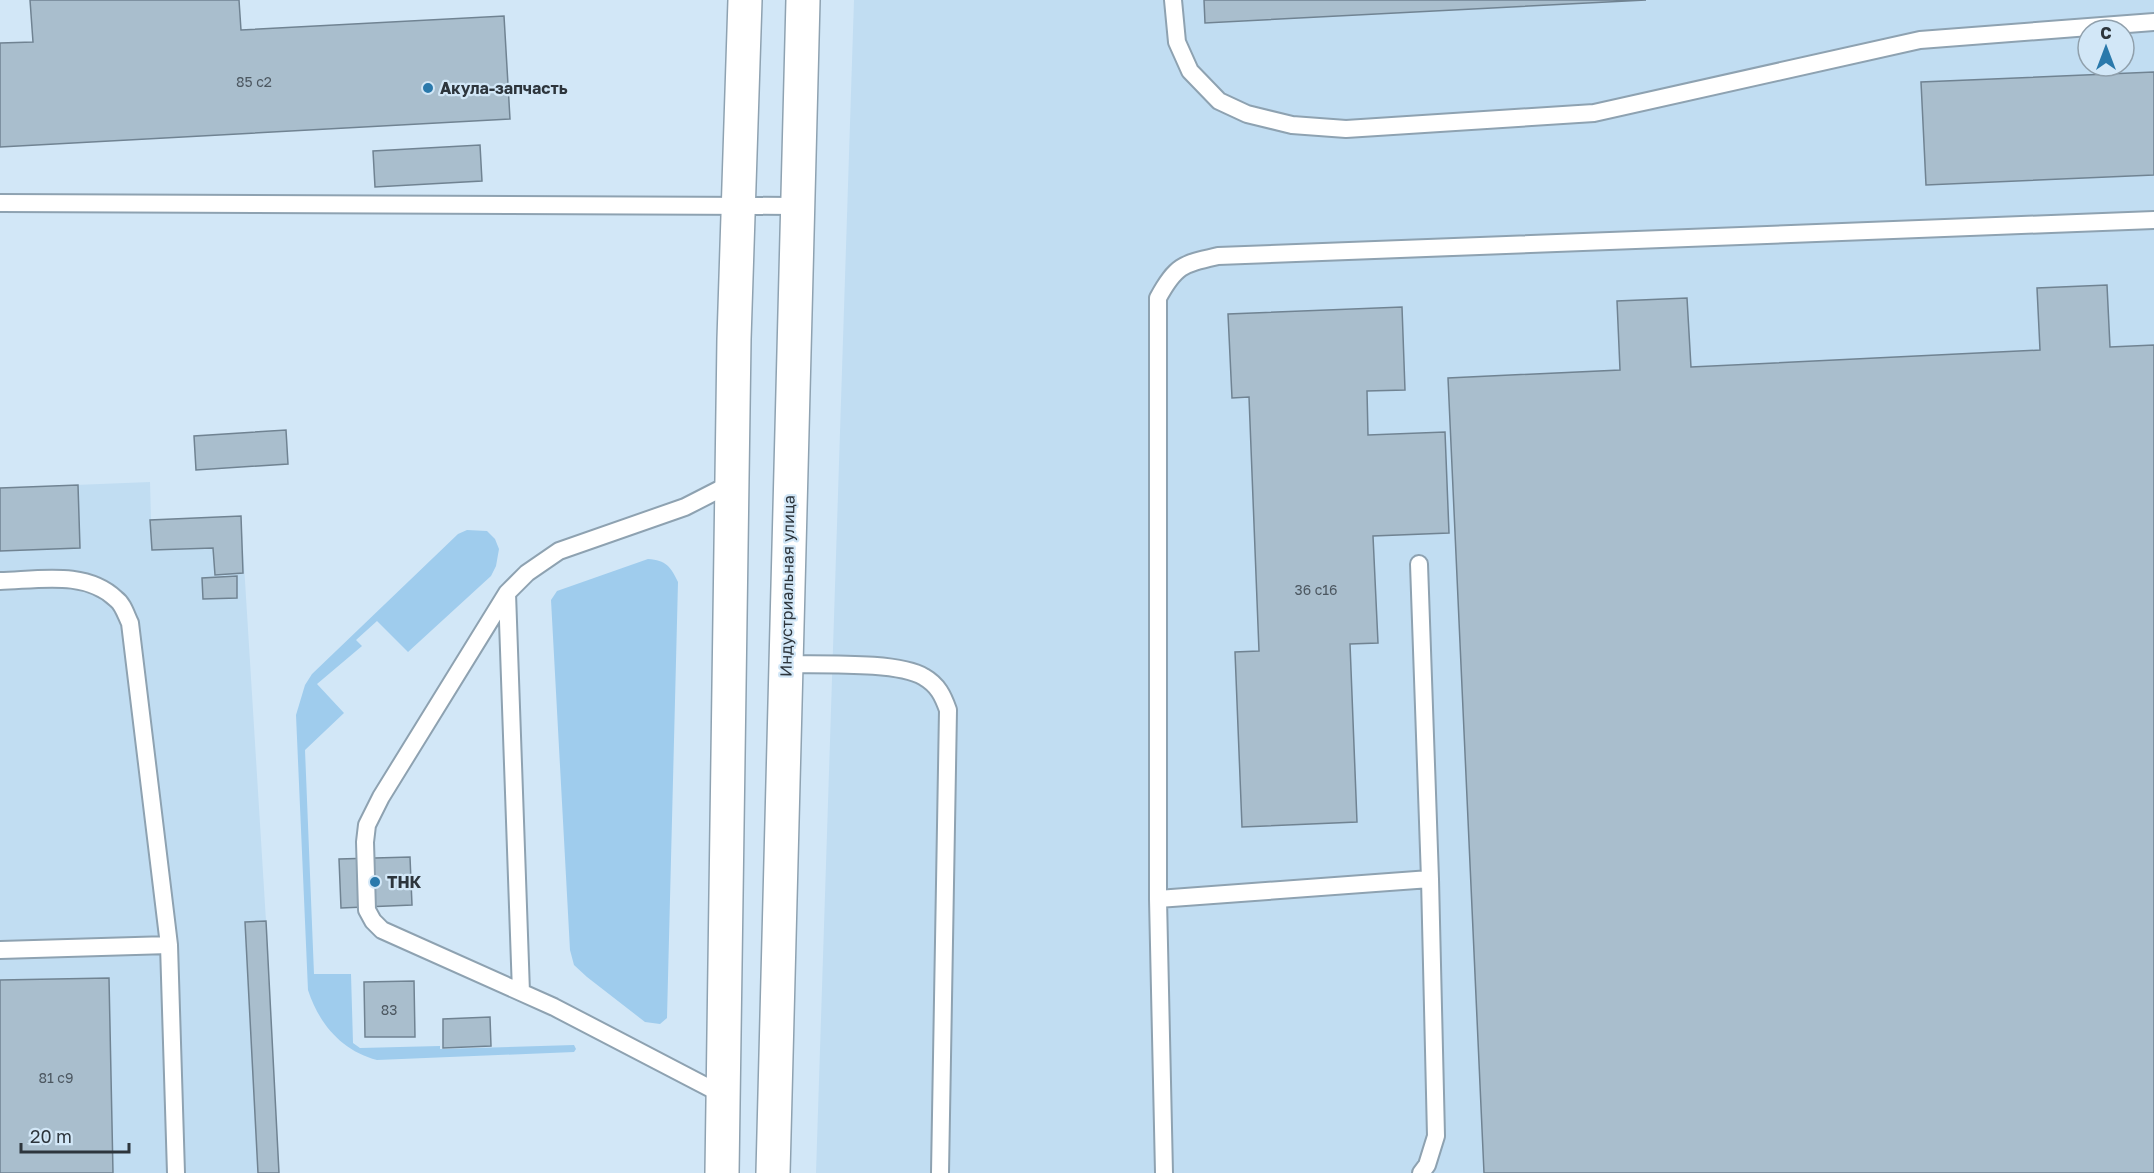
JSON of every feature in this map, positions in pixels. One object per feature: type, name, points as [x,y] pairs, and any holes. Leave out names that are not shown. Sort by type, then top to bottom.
[{"type":"main road","points":[[722,1173],[732,483],[745,0]]},
{"type":"main road","name":"Индустриальная улица","points":[[773,1173],[803,0]]},
{"type":"lane","points":[[1173,0],[1177,42],[1190,71],[1219,101],[1247,114],[1292,125],[1346,129],[1594,112],[1920,40],[2154,22]]},
{"type":"lane","points":[[0,203],[796,206]]},
{"type":"lane","points":[[1164,1173],[1158,898],[1158,298],[1168,280],[1185,264],[1218,256],[2154,220]]},
{"type":"lane","points":[[723,1095],[622,1040],[522,992],[382,930],[373,921],[368,910],[365,842],[368,825],[381,797],[507,593],[527,573],[559,551],[685,507],[732,483]]},
{"type":"lane","points":[[1419,564],[1436,1136],[1427,1165],[1421,1173]]},
{"type":"lane","points":[[0,581],[81,581],[102,588],[118,600],[130,623],[169,945],[176,1173]]},
{"type":"lane","points":[[507,593],[522,992]]},
{"type":"lane","points":[[785,664],[900,668],[924,676],[941,691],[948,710],[940,1173]]},
{"type":"lane","points":[[1158,898],[1430,879]]},
{"type":"lane","points":[[0,950],[169,945]]},
{"type":"shaded area","points":[[854,0],[2154,0],[2154,1173],[816,1173]]},
{"type":"shaded area","points":[[150,482],[151,520],[241,516],[279,1173],[0,1173],[0,488]]},
{"type":"shaded area","points":[[467,530],[487,531],[495,539],[499,549],[496,566],[491,576],[408,652],[377,621],[356,640],[362,646],[317,684],[344,713],[305,750],[314,974],[351,974],[353,1043],[360,1048],[440,1046],[440,1049],[574,1045],[576,1049],[574,1052],[377,1060],[353,1050],[325,1025],[308,990],[296,715],[305,685],[312,674],[458,534]]},
{"type":"shaded area","points":[[648,559],[667,565],[678,582],[667,1018],[660,1024],[645,1022],[587,977],[574,965],[570,950],[551,600],[557,591]]},
{"type":"building","points":[[30,0],[239,0],[241,30],[504,16],[510,119],[0,147],[0,43],[33,42]]},
{"type":"building","points":[[1204,0],[1646,0],[1205,23]]},
{"type":"building","points":[[2154,72],[2154,175],[1926,185],[1921,82],[2076,75],[2076,78],[2136,78],[2136,73]]},
{"type":"building","points":[[480,145],[482,181],[375,187],[373,151]]},
{"type":"building","points":[[2107,285],[2110,347],[2154,345],[2154,1173],[1484,1173],[1448,378],[1620,370],[1617,301],[1687,298],[1691,367],[2040,350],[2037,288]]},
{"type":"building","points":[[1402,307],[1405,390],[1367,391],[1368,435],[1445,432],[1449,533],[1373,536],[1378,643],[1350,644],[1357,822],[1242,827],[1235,652],[1259,651],[1249,397],[1232,398],[1228,314]]},
{"type":"building","points":[[286,430],[288,464],[196,470],[194,436]]},
{"type":"building","points":[[78,485],[80,548],[0,551],[0,488]]},
{"type":"building","points":[[241,516],[243,573],[215,575],[213,548],[152,550],[150,520]]},
{"type":"building","points":[[237,576],[237,598],[203,599],[202,578]]},
{"type":"building","name":"ТНК","points":[[410,857],[412,905],[341,908],[339,859]]},
{"type":"building","points":[[266,921],[279,1173],[258,1173],[245,922]]},
{"type":"building","points":[[109,978],[113,1173],[0,1173],[0,980]]},
{"type":"building","points":[[414,981],[415,1037],[365,1037],[364,982]]},
{"type":"building","points":[[490,1017],[491,1046],[443,1048],[443,1019]]},
{"type":"place","name":"Акула-запчасть","points":[[428,88]]},
{"type":"place","name":"ТНК","points":[[375,882]]}]
